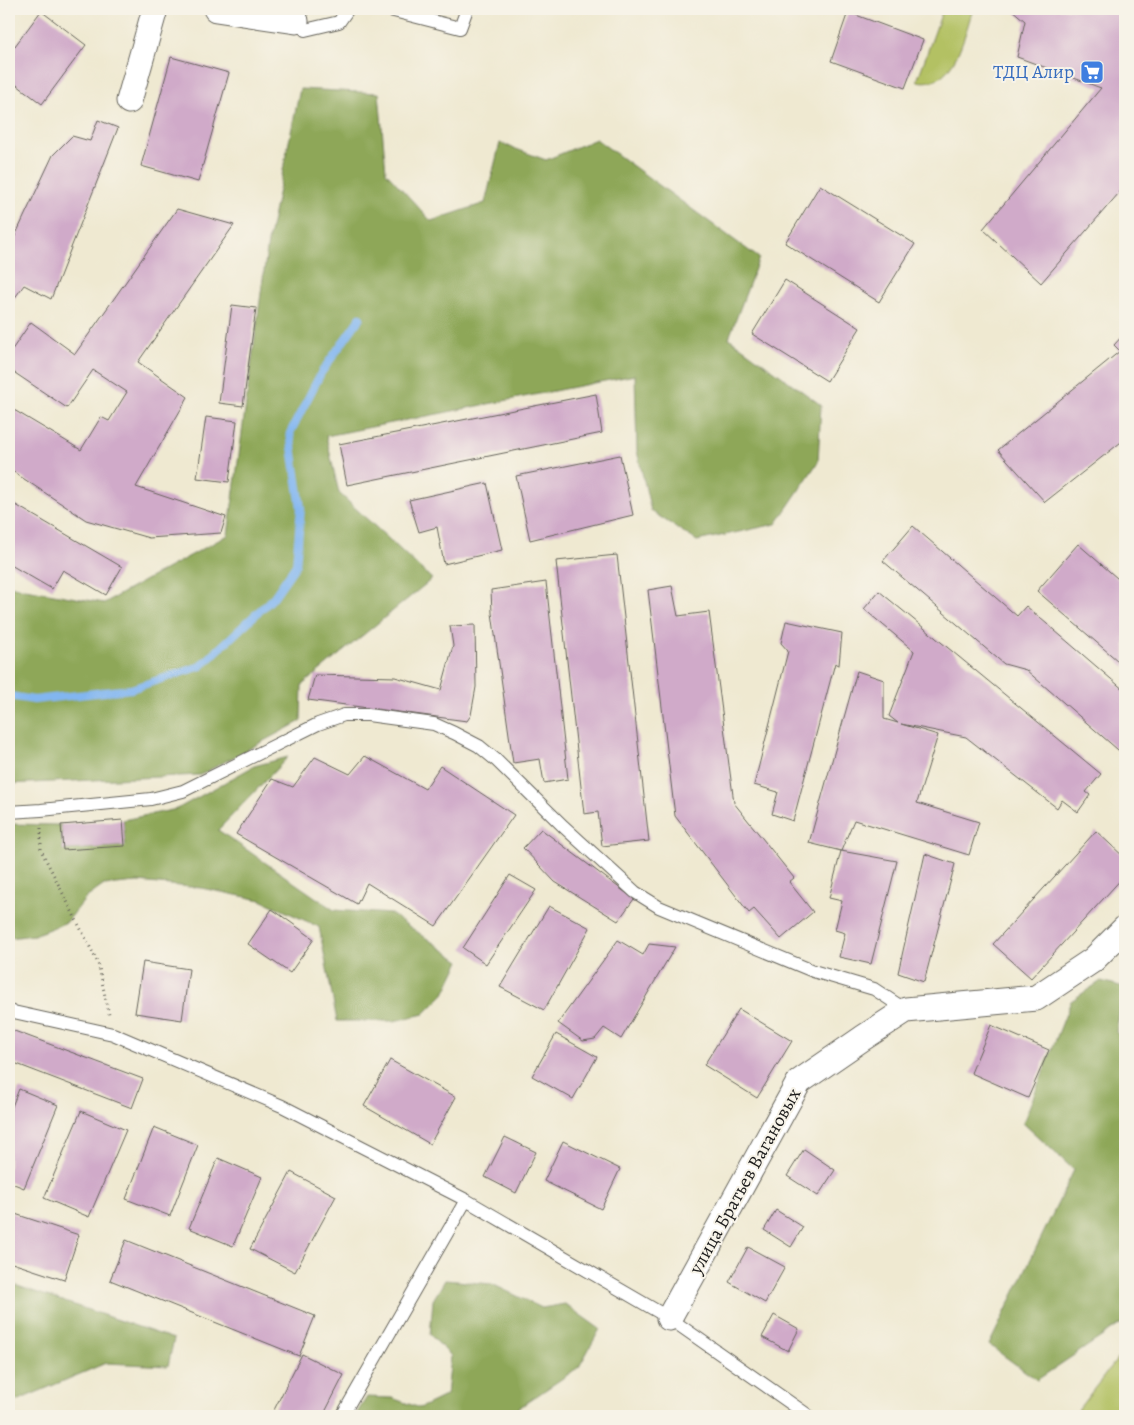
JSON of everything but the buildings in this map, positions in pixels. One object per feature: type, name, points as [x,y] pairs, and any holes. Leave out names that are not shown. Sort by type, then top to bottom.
[{"type":"street","points":[[129,100],[155,9]]},
{"type":"street","points":[[216,9],[300,26]]},
{"type":"street","name":"улица Братьев Вагановых","points":[[669,1318],[799,1082],[906,1010],[1036,998],[1093,960],[1125,928]]},
{"type":"lane","points":[[300,26],[339,22],[348,9]]},
{"type":"lane","points":[[386,9],[460,28],[467,9]]},
{"type":"lane","points":[[9,812],[151,799],[183,791],[318,724],[344,715],[368,714],[434,724],[479,746],[635,892],[659,907],[813,971],[874,989],[906,1010]]},
{"type":"lane","points":[[9,1011],[114,1034],[282,1106],[466,1200],[669,1318],[809,1416]]},
{"type":"lane","points":[[342,1416],[466,1200]]},
{"type":"path","points":[[41,810],[41,850],[98,963],[114,1034]]},
{"type":"green space","points":[[943,9],[973,9],[961,46],[949,69],[940,77],[930,81],[917,81]]},
{"type":"green space","points":[[300,89],[379,93],[386,172],[431,221],[485,203],[500,143],[546,160],[596,139],[759,258],[729,338],[821,405],[818,462],[776,524],[697,541],[651,511],[637,451],[635,375],[326,436],[339,493],[432,579],[302,685],[301,721],[200,775],[9,784],[9,586],[104,603],[228,535],[268,242]]},
{"type":"green space","points":[[288,757],[218,830],[334,910],[391,914],[460,961],[444,994],[424,1014],[394,1021],[337,1021],[319,927],[261,900],[201,888],[138,882],[104,885],[86,898],[67,922],[34,935],[9,938],[9,824],[61,825],[63,850],[125,846],[123,820],[177,809],[254,766]]},
{"type":"green space","points":[[1101,981],[1124,987],[1116,1032],[1125,1040],[1125,1321],[1037,1380],[989,1345],[1074,1170],[1023,1123],[1071,1001]]},
{"type":"green space","points":[[445,1280],[492,1284],[542,1308],[565,1304],[600,1329],[579,1367],[507,1416],[355,1416],[367,1397],[392,1398],[420,1408],[447,1395],[451,1356],[430,1335],[433,1300]]},
{"type":"green space","points":[[9,1283],[174,1339],[168,1366],[106,1363],[9,1404]]},
{"type":"green space","points":[[1125,1349],[1125,1416],[1073,1416]]},
{"type":"waterway","points":[[9,696],[34,700],[131,689],[201,666],[273,598],[296,565],[301,508],[290,433],[321,373],[360,318]]},
{"type":"place","name":"ТДЦ Алир","points":[[1092,72]]}]
